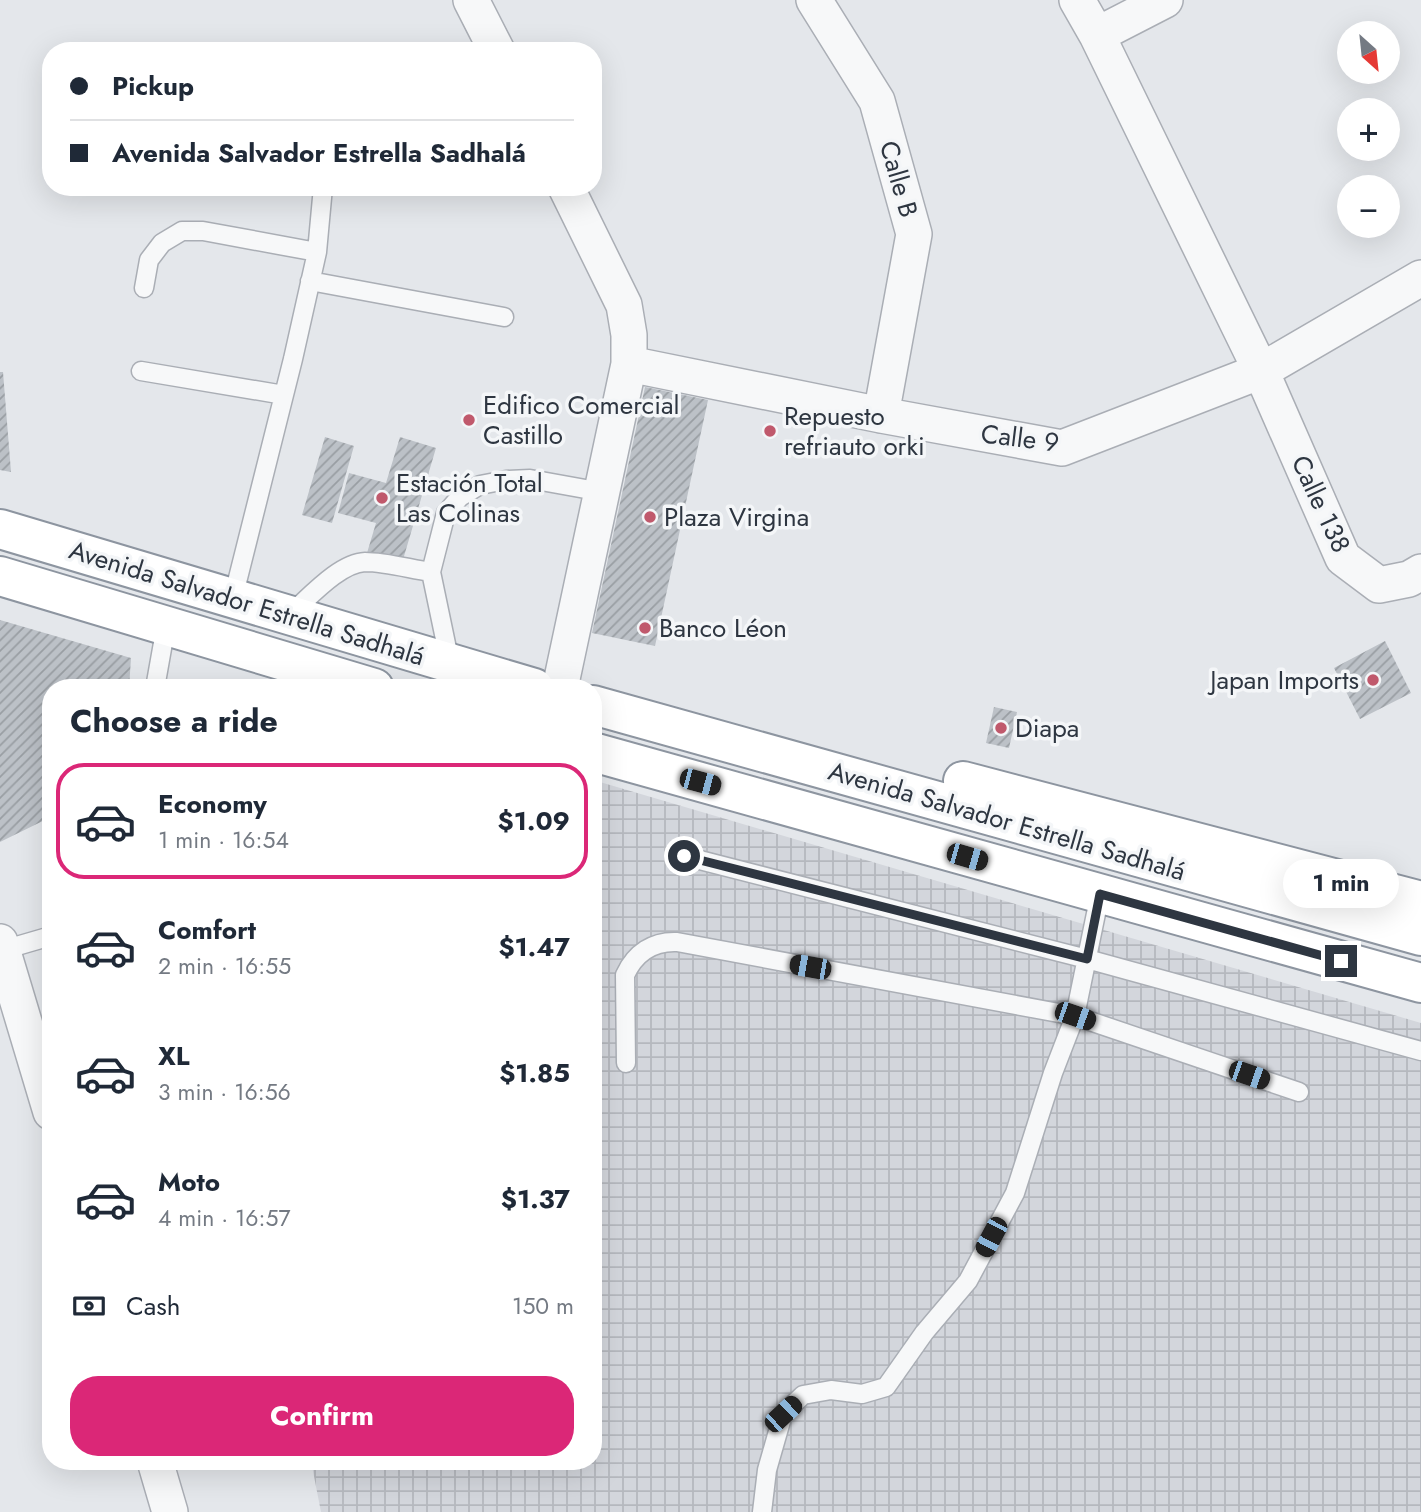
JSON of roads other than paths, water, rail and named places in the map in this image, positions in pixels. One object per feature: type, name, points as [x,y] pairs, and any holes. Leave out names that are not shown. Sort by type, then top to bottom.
[{"type":"highway","name":"Avenida Salvador Estrella Sadhalá","points":[[0,529],[504,679]]},
{"type":"highway","name":"Avenida Salvador Estrella Sadhalá","points":[[0,576],[344,679]]},
{"type":"highway","points":[[602,690],[615,689],[1421,901]]},
{"type":"highway","name":"Avenida Salvador Estrella Sadhalá","points":[[602,708],[1421,936]]},
{"type":"highway","name":"Avenida Salvador Estrella Sadhalá","points":[[602,755],[1421,983]]},
{"type":"street","points":[[471,0],[492,42]]},
{"type":"street","name":"Calle B","points":[[814,0],[877,101],[914,234],[881,415]]},
{"type":"street","points":[[1077,0],[1097,35],[1261,371]]},
{"type":"street","points":[[1097,35],[1165,0]]},
{"type":"street","points":[[562,679],[629,363],[629,335],[624,305],[570,196]]},
{"type":"street","name":"Calle 9","points":[[629,363],[881,415],[1062,448],[1261,371],[1421,278]]},
{"type":"street","name":"Calle 138","points":[[1261,371],[1343,558],[1379,585],[1409,579],[1421,572]]},
{"type":"street","points":[[1,946],[42,1082]]},
{"type":"street","points":[[158,1470],[170,1512]]},
{"type":"lane","points":[[233,598],[317,252],[322,196]]},
{"type":"lane","points":[[144,288],[149,260],[162,243],[182,231],[203,230],[317,252]]},
{"type":"lane","points":[[310,281],[504,317]]},
{"type":"lane","points":[[141,372],[284,395]]},
{"type":"lane","points":[[450,663],[431,572],[446,513],[460,497],[480,485],[530,479],[602,492]]},
{"type":"lane","points":[[289,615],[341,570],[353,565],[365,562],[431,572]]},
{"type":"lane","points":[[157,679],[166,626]]},
{"type":"lane","points":[[684,856],[1087,959],[1421,1051]]},
{"type":"lane","points":[[762,1512],[767,1471],[783,1414],[803,1395],[831,1390],[862,1394],[886,1387],[925,1333],[968,1281],[1015,1193],[1053,1073],[1075,1016],[1100,894]]},
{"type":"lane","points":[[1,946],[42,938]]},
{"type":"lane","points":[[626,1063],[625,975],[630,964],[644,950],[666,942],[1075,1016],[1299,1092]]},
{"type":"place","name":"Edifico Comercial Castillo","points":[[469,420]]},
{"type":"place","name":"Repuesto refriauto orki","points":[[770,431]]},
{"type":"place","name":"Estación Total Las Colinas","points":[[382,498]]},
{"type":"place","name":"Plaza Virgina","points":[[650,517]]},
{"type":"place","name":"Banco Léon","points":[[645,628]]},
{"type":"place","name":"Japan Imports","points":[[1373,680]]},
{"type":"place","name":"Diapa","points":[[1001,728]]}]
